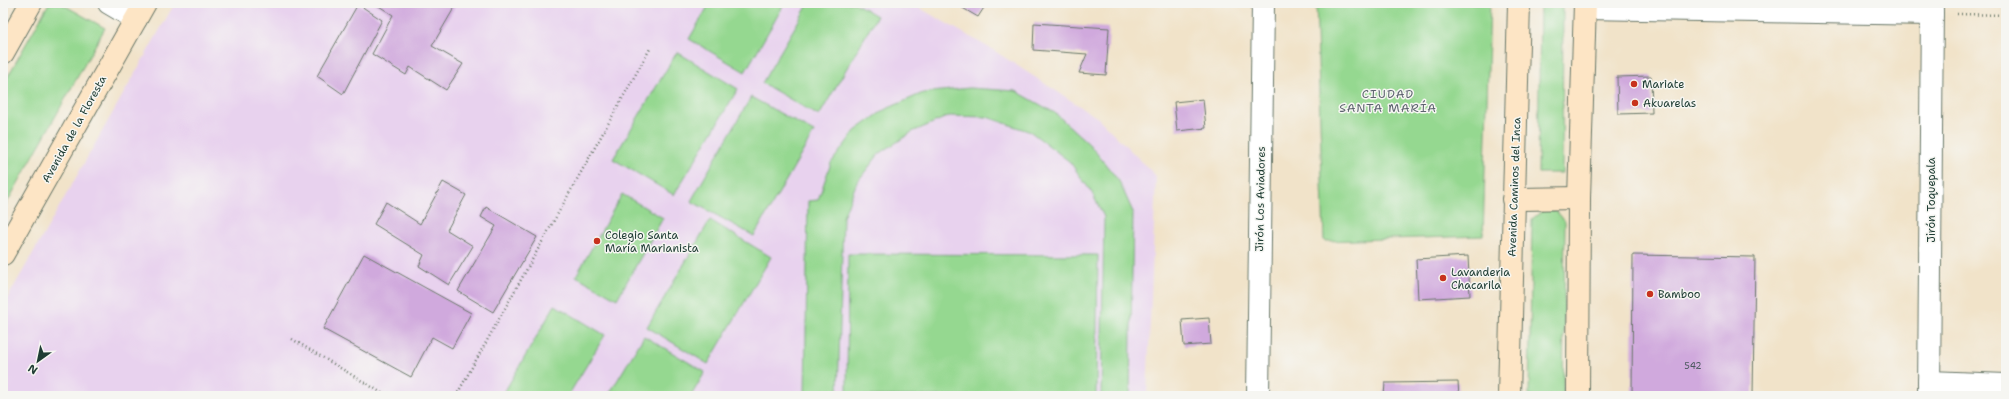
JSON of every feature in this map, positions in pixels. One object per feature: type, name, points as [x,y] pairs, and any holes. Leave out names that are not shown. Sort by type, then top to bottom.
[{"type":"main road","points":[[3,53],[31,3]]},
{"type":"main road","name":"Avenida Caminos del Inca","points":[[1509,396],[1519,3]]},
{"type":"main road","points":[[1578,396],[1579,198],[1585,5]]},
{"type":"main road","name":"Avenida de la Floresta","points":[[3,254],[140,11]]},
{"type":"main road","points":[[1513,198],[1579,198]]},
{"type":"street","points":[[109,3],[140,11]]},
{"type":"street","name":"Jirón Los Aviadores","points":[[1258,396],[1263,3]]},
{"type":"street","points":[[1585,5],[1932,8]]},
{"type":"street","name":"Jirón Toquepala","points":[[1929,389],[1932,8]]},
{"type":"street","points":[[1929,389],[2006,385]]},
{"type":"path","points":[[1932,8],[2006,15]]},
{"type":"path","points":[[456,396],[651,47]]},
{"type":"path","points":[[292,340],[387,396]]},
{"type":"shaded area","name":"Colegio Santa María Marianista","points":[[175,3],[911,3],[993,50],[1098,118],[1156,176],[1147,396],[3,396],[3,306]]},
{"type":"green space","points":[[49,3],[60,3],[105,28],[3,210],[3,85]]},
{"type":"green space","points":[[710,3],[785,3],[745,72],[689,39]]},
{"type":"green space","points":[[809,3],[855,3],[877,16],[819,116],[762,83]]},
{"type":"green space","points":[[1316,3],[1490,3],[1483,236],[1324,241]]},
{"type":"green space","points":[[1540,3],[1563,3],[1562,173],[1538,173]]},
{"type":"green space","points":[[677,52],[738,89],[674,195],[613,159]]},
{"type":"green space","points":[[969,88],[1016,91],[1055,113],[1090,145],[1119,181],[1133,212],[1130,396],[1101,396],[1104,217],[1092,193],[1070,162],[1031,132],[987,117],[949,116],[912,132],[879,154],[857,182],[843,217],[838,396],[805,396],[808,201],[818,200],[831,163],[855,131],[884,110],[923,93]]},
{"type":"green space","points":[[751,97],[814,132],[754,236],[691,201]]},
{"type":"green space","points":[[622,194],[663,218],[617,299],[576,276]]},
{"type":"green space","points":[[1545,209],[1556,211],[1565,221],[1563,396],[1529,396],[1532,219]]},
{"type":"green space","points":[[710,220],[771,257],[708,364],[647,327]]},
{"type":"green space","points":[[848,254],[1098,255],[1096,396],[847,396]]},
{"type":"green space","points":[[555,305],[605,335],[568,396],[502,396]]},
{"type":"green space","points":[[644,336],[705,372],[691,396],[608,396]]},
{"type":"building","points":[[374,3],[457,3],[432,46],[463,64],[446,90],[410,67],[406,75],[372,54],[393,15]]},
{"type":"building","points":[[954,3],[987,3],[978,17]]},
{"type":"building","points":[[358,4],[382,20],[343,94],[317,76]]},
{"type":"building","points":[[1034,23],[1109,28],[1106,75],[1079,73],[1087,54],[1033,50]]},
{"type":"building","points":[[1651,76],[1652,113],[1618,114],[1617,77]]},
{"type":"building","points":[[1203,99],[1206,128],[1177,131],[1174,102]]},
{"type":"building","points":[[443,182],[466,195],[447,230],[473,246],[449,285],[419,266],[424,255],[374,224],[386,202],[420,224]]},
{"type":"building","points":[[486,207],[537,237],[493,312],[458,291],[496,226],[481,217]]},
{"type":"building","points":[[364,254],[471,313],[452,348],[432,337],[411,377],[323,329]]},
{"type":"building","points":[[1633,255],[1755,257],[1753,396],[1632,396]]},
{"type":"building","name":"Lavanderia Chacarila","points":[[1468,256],[1470,296],[1418,299],[1416,259]]},
{"type":"building","points":[[1209,318],[1211,344],[1184,346],[1182,320]]},
{"type":"building","points":[[1458,382],[1459,396],[1384,396],[1385,383]]},
{"type":"place","name":"Mariate","points":[[1634,84]]},
{"type":"place","name":"Akuarelas","points":[[1635,103]]},
{"type":"place","name":"Colegio Santa María Marianista","points":[[597,241]]},
{"type":"place","name":"Lavanderia Chacarila","points":[[1443,278]]},
{"type":"place","name":"Bamboo","points":[[1650,294]]},
{"type":"district","name":"CIUDAD SANTA MARÍA","points":[[1388,101]]}]
